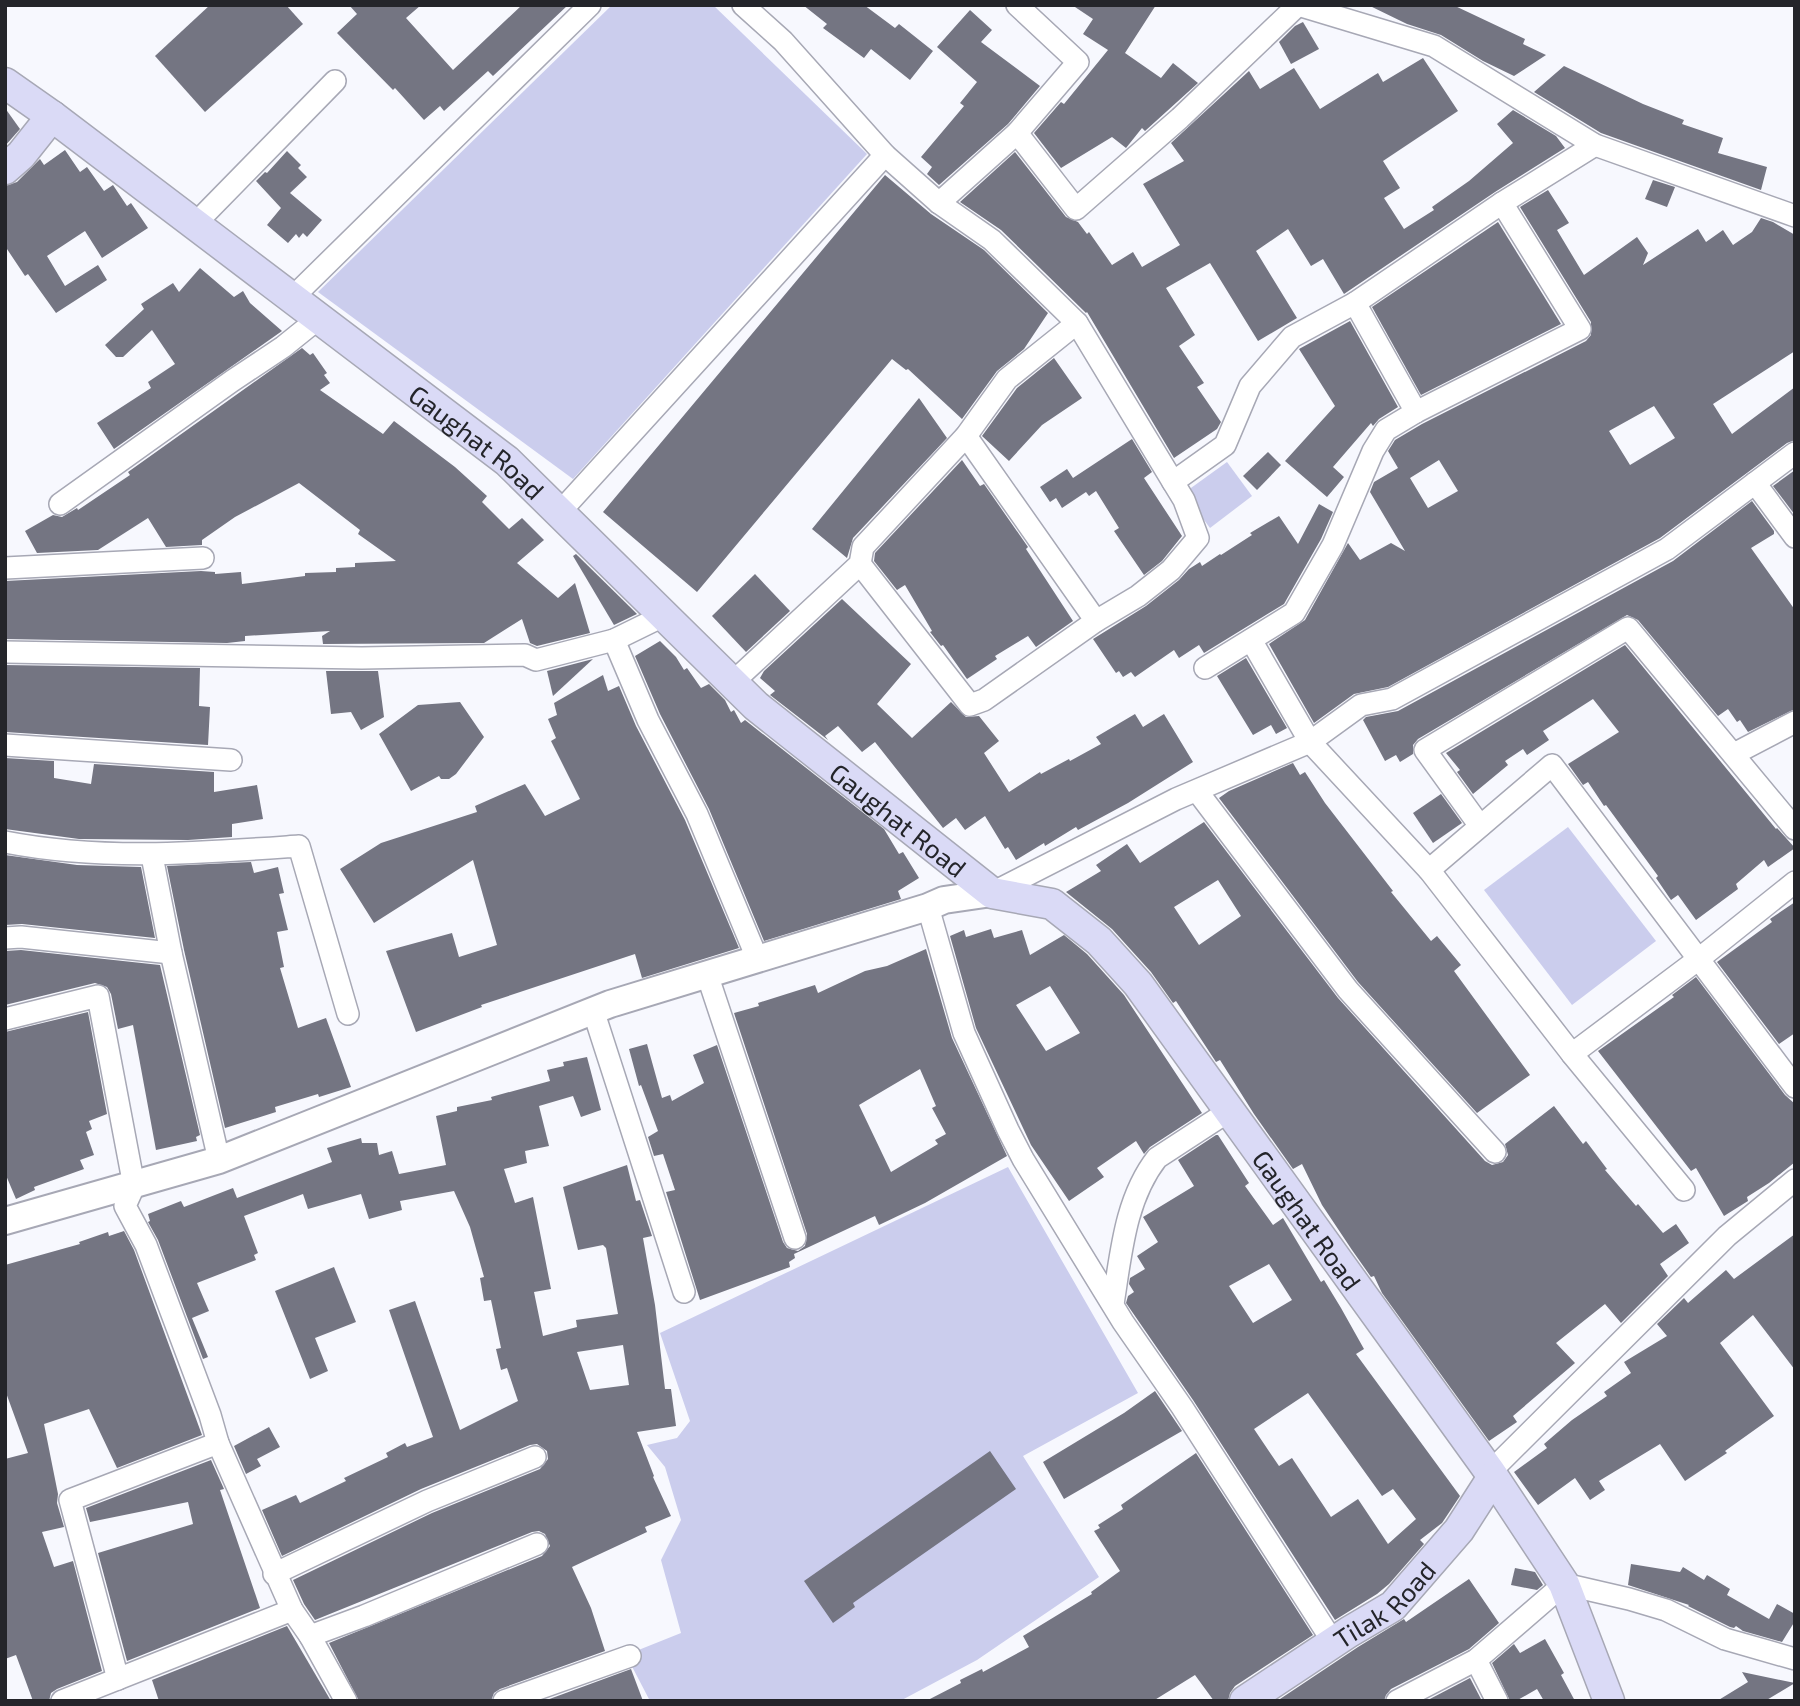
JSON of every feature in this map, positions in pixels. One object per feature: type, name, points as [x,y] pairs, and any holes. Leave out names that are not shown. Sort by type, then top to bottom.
[{"type":"main road","name":"Gaughat Road","points":[[5,83],[507,461],[755,706],[992,893],[1052,904],[1100,941],[1138,984],[1491,1475],[1564,1584],[1609,1701]]},
{"type":"main road","points":[[5,169],[21,156],[52,116]]},
{"type":"main road","name":"Tilak Road","points":[[1245,1701],[1333,1642],[1393,1606],[1459,1530],[1491,1475]]},
{"type":"street","points":[[292,298],[590,5]]},
{"type":"street","points":[[743,5],[783,41],[885,155],[939,203],[992,240],[1077,323],[1184,500],[1198,538],[1171,570],[1138,596],[1096,621],[984,700],[970,705],[860,564]]},
{"type":"street","points":[[939,203],[1017,133],[1078,62],[1017,5]]},
{"type":"street","points":[[1017,133],[1076,209],[1180,118],[1298,5],[1434,46],[1595,145],[1795,216]]},
{"type":"street","points":[[195,224],[335,81]]},
{"type":"street","points":[[1173,482],[1226,445],[1250,386],[1292,337],[1355,303],[1595,145]]},
{"type":"street","points":[[559,513],[885,155]]},
{"type":"street","points":[[1205,668],[1294,613],[1333,545],[1373,451],[1387,430],[1416,412],[1580,329],[1502,204]]},
{"type":"street","points":[[1355,303],[1416,412]]},
{"type":"street","points":[[60,504],[232,381],[283,348],[319,318]]},
{"type":"street","points":[[732,683],[860,564],[863,547],[966,436],[1007,379],[1077,323]]},
{"type":"street","points":[[966,436],[1096,621]]},
{"type":"street","points":[[5,1221],[219,1160],[593,1010],[944,900],[992,893],[1176,799],[1310,742],[1362,705],[1392,699],[1667,549],[1795,453]]},
{"type":"street","points":[[1755,483],[1795,537]]},
{"type":"street","points":[[5,568],[203,558]]},
{"type":"street","points":[[5,652],[362,659],[525,655],[536,660],[614,640],[663,616]]},
{"type":"street","points":[[1480,826],[1425,750],[1629,628],[1795,829]]},
{"type":"street","points":[[614,640],[648,720],[697,814],[757,958]]},
{"type":"street","points":[[1251,640],[1310,742],[1429,870],[1572,1054],[1684,1190]]},
{"type":"street","points":[[1734,754],[1795,722]]},
{"type":"street","points":[[5,745],[231,760]]},
{"type":"street","points":[[1429,870],[1552,765],[1795,1087]]},
{"type":"street","points":[[1197,791],[1349,990],[1495,1152]]},
{"type":"street","points":[[5,842],[39,849],[152,856],[299,846],[348,1014]]},
{"type":"street","points":[[152,856],[171,953],[219,1160]]},
{"type":"street","points":[[1572,1054],[1700,958],[1795,882]]},
{"type":"street","points":[[928,907],[964,1033],[1008,1130],[1113,1304],[1333,1642]]},
{"type":"street","points":[[5,938],[171,953]]},
{"type":"street","points":[[707,974],[795,1238]]},
{"type":"street","points":[[5,1019],[98,996],[134,1186],[125,1206],[146,1245],[218,1443],[274,1574],[346,1701]]},
{"type":"street","points":[[593,1010],[684,1292]]},
{"type":"street","points":[[1113,1304],[1129,1216],[1151,1166],[1157,1158],[1229,1111]]},
{"type":"street","points":[[1491,1475],[1727,1236],[1795,1180]]},
{"type":"street","points":[[118,1679],[70,1500],[218,1443]]},
{"type":"street","points":[[274,1574],[427,1501],[535,1457]]},
{"type":"street","points":[[310,1636],[537,1544]]},
{"type":"street","points":[[1396,1701],[1476,1660],[1564,1584],[1629,1598],[1666,1610],[1726,1639],[1795,1659]]},
{"type":"street","points":[[62,1701],[292,1610]]},
{"type":"street","points":[[504,1701],[630,1656]]},
{"type":"street","points":[[1476,1660],[1497,1701]]},
{"type":"shaded area","points":[[612,5],[713,5],[867,154],[573,479],[318,292]]},
{"type":"shaded area","points":[[1227,462],[1252,496],[1210,528],[1184,493]]},
{"type":"shaded area","points":[[1568,827],[1656,941],[1572,1005],[1484,890]]},
{"type":"shaded area","points":[[1008,1167],[1138,1393],[1023,1456],[1099,1577],[977,1660],[900,1701],[650,1701],[626,1655],[681,1633],[661,1560],[681,1520],[665,1467],[647,1445],[677,1438],[690,1421],[660,1333]]},
{"type":"building","points":[[210,5],[286,5],[303,24],[205,112],[155,56]]},
{"type":"building","points":[[349,5],[421,5],[406,18],[453,70],[522,5],[568,5],[493,76],[488,71],[444,111],[440,106],[424,120],[395,88],[393,90],[337,33],[357,14]]},
{"type":"building","points":[[803,5],[864,5],[895,28],[899,24],[933,51],[910,80],[871,49],[864,58],[823,28],[827,24]]},
{"type":"building","points":[[1072,5],[1156,5],[1125,53],[1161,78],[1173,63],[1198,83],[1145,131],[1142,128],[1126,148],[1112,137],[1061,168],[1034,133],[1061,102],[1064,104],[1108,50],[1083,34],[1093,19]]},
{"type":"building","points":[[1368,5],[1453,5],[1525,39],[1523,44],[1546,55],[1514,76],[1483,61],[1441,35],[1407,24]]},
{"type":"building","points":[[970,10],[992,30],[981,42],[1040,86],[1008,124],[939,185],[927,174],[932,167],[921,157],[964,106],[960,103],[977,82],[937,47]]},
{"type":"building","points":[[1303,22],[1319,49],[1291,64],[1279,42]]},
{"type":"building","points":[[1423,58],[1458,111],[1383,161],[1400,188],[1384,198],[1404,229],[1434,210],[1432,207],[1469,181],[1513,143],[1497,124],[1513,110],[1556,136],[1565,148],[1344,294],[1323,259],[1311,266],[1288,229],[1256,251],[1297,318],[1258,341],[1210,263],[1166,288],[1195,335],[1179,346],[1204,383],[1197,387],[1221,422],[1217,429],[1174,458],[1087,312],[1001,230],[960,202],[1015,152],[1066,217],[1078,222],[1087,234],[1089,232],[1112,265],[1133,252],[1142,267],[1180,245],[1143,184],[1184,161],[1171,143],[1249,71],[1260,89],[1294,68],[1320,109],[1378,73],[1383,82]]},
{"type":"building","points":[[1564,66],[1643,104],[1684,120],[1682,124],[1723,138],[1718,153],[1767,167],[1761,190],[1601,133],[1534,92]]},
{"type":"building","points":[[5,108],[20,129],[5,146]]},
{"type":"building","points":[[65,150],[80,172],[87,167],[104,191],[113,185],[127,206],[131,203],[148,228],[102,258],[85,231],[47,256],[65,286],[98,265],[107,280],[56,313],[28,274],[25,276],[5,246],[5,186],[17,182],[40,159],[44,165]]},
{"type":"building","points":[[287,151],[301,165],[298,168],[307,177],[290,193],[322,220],[307,237],[303,233],[299,238],[296,234],[288,243],[267,225],[281,208],[256,181]]},
{"type":"building","points":[[885,175],[931,214],[984,250],[1048,313],[1024,349],[997,371],[962,419],[908,369],[892,359],[697,592],[603,512]]},
{"type":"building","points":[[1653,180],[1675,187],[1667,207],[1645,199]]},
{"type":"building","points":[[1548,190],[1569,223],[1557,230],[1584,275],[1637,237],[1648,253],[1643,265],[1698,229],[1706,242],[1723,230],[1733,245],[1752,232],[1761,218],[1795,235],[1795,351],[1713,404],[1732,434],[1795,387],[1795,440],[1787,443],[1660,538],[1388,687],[1354,694],[1314,723],[1269,644],[1305,620],[1348,543],[1360,560],[1391,543],[1405,551],[1370,492],[1374,482],[1398,468],[1388,451],[1395,440],[1586,341],[1591,335],[1591,322],[1520,207]],"holes":[[[1654,406],[1675,438],[1630,465],[1609,431]],[[1439,460],[1458,491],[1428,508],[1410,478]]]},
{"type":"building","points":[[1498,222],[1561,324],[1421,395],[1372,307]]},
{"type":"building","points":[[200,268],[234,297],[243,291],[250,303],[282,331],[114,449],[97,423],[151,388],[148,382],[175,364],[152,330],[123,357],[116,357],[105,345],[144,309],[141,304],[173,283],[179,292]]},
{"type":"building","points":[[1350,321],[1398,407],[1373,426],[1371,423],[1333,467],[1344,477],[1327,497],[1285,461],[1335,406],[1299,349]]},
{"type":"building","points":[[302,348],[310,355],[313,353],[327,373],[324,375],[330,383],[320,390],[383,434],[394,421],[455,467],[487,496],[482,502],[509,529],[522,518],[544,540],[517,563],[558,598],[575,583],[590,633],[537,646],[530,643],[522,619],[484,643],[323,644],[322,636],[330,631],[245,636],[245,641],[227,643],[5,639],[5,581],[201,571],[215,574],[241,572],[242,584],[305,576],[305,573],[336,572],[336,568],[355,567],[355,563],[396,561],[358,534],[360,530],[299,483],[235,517],[202,540],[202,545],[166,547],[148,518],[98,550],[37,553],[25,531],[53,515],[62,517],[77,508],[78,510],[130,475],[128,472]]},
{"type":"building","points":[[1054,358],[1082,398],[1042,425],[1009,461],[982,436],[1017,388]]},
{"type":"building","points":[[919,398],[947,438],[853,538],[847,558],[812,529]]},
{"type":"building","points":[[1132,439],[1152,472],[1144,478],[1182,536],[1162,561],[1144,575],[1114,531],[1119,528],[1096,491],[1089,496],[1086,492],[1062,508],[1056,498],[1050,502],[1040,487],[1067,469],[1073,478]]},
{"type":"building","points":[[1268,452],[1281,465],[1257,490],[1243,476]]},
{"type":"building","points":[[962,460],[980,486],[984,484],[1028,547],[1026,549],[1073,621],[1036,647],[1028,636],[995,656],[997,659],[967,679],[943,645],[941,646],[930,632],[932,631],[905,585],[897,590],[874,561],[875,553]]},
{"type":"building","points":[[1795,470],[1795,515],[1773,486]]},
{"type":"building","points":[[1752,501],[1774,534],[1751,548],[1795,610],[1795,709],[1748,732],[1728,709],[1718,716],[1638,620],[1627,615],[1418,739],[1413,745],[1413,754],[1400,762],[1396,755],[1385,761],[1363,720],[1366,717],[1398,711],[1673,561]]},
{"type":"building","points":[[1319,504],[1333,512],[1321,539],[1284,604],[1204,653],[1199,645],[1179,658],[1174,650],[1135,677],[1131,672],[1123,677],[1119,671],[1116,673],[1093,639],[1146,606],[1189,569],[1200,562],[1202,566],[1221,555],[1279,516],[1298,544]]},
{"type":"building","points":[[576,554],[637,614],[614,625],[573,556]]},
{"type":"building","points":[[755,574],[790,611],[746,652],[712,616]]},
{"type":"building","points":[[842,599],[911,664],[877,704],[912,738],[951,702],[966,717],[979,716],[999,741],[984,753],[1009,792],[1040,772],[1041,774],[1069,759],[1070,761],[1101,744],[1096,737],[1135,714],[1143,727],[1164,714],[1193,762],[1128,803],[1078,830],[1076,827],[1045,846],[1044,843],[1016,860],[1008,847],[1005,849],[985,816],[965,830],[956,818],[943,828],[875,742],[862,752],[838,726],[825,736],[828,740],[770,695],[775,691],[760,678],[764,671]]},
{"type":"building","points":[[660,641],[676,657],[684,670],[687,668],[701,688],[709,684],[725,700],[741,723],[745,720],[884,829],[899,854],[903,852],[919,878],[898,891],[901,899],[764,941],[709,809],[660,714],[635,656]]},
{"type":"building","points":[[1625,645],[1776,829],[1795,848],[1768,867],[1764,860],[1736,884],[1738,889],[1696,920],[1678,895],[1671,900],[1656,878],[1658,876],[1606,805],[1604,806],[1588,782],[1583,785],[1568,764],[1619,732],[1593,699],[1543,731],[1549,740],[1527,755],[1523,749],[1505,761],[1508,765],[1473,794],[1457,772],[1460,770],[1446,753]]},
{"type":"building","points":[[1246,658],[1287,728],[1276,734],[1271,725],[1253,735],[1217,676]]},
{"type":"building","points":[[593,659],[553,696],[547,671]]},
{"type":"building","points":[[5,665],[200,668],[199,706],[210,707],[208,745],[5,732]]},
{"type":"building","points":[[326,671],[378,671],[384,717],[361,730],[351,712],[331,714]]},
{"type":"building","points":[[603,675],[608,691],[619,686],[636,726],[685,820],[739,948],[642,978],[635,954],[481,1005],[482,1007],[416,1032],[386,951],[452,933],[459,957],[497,945],[473,860],[374,923],[340,869],[381,843],[477,812],[475,806],[525,784],[545,816],[580,799],[551,741],[556,738],[548,719],[557,715],[554,703]]},
{"type":"building","points":[[460,702],[484,737],[456,774],[449,779],[441,779],[439,776],[411,791],[379,734],[418,705]]},
{"type":"building","points":[[5,758],[54,761],[54,778],[91,784],[94,764],[214,772],[214,792],[257,785],[263,819],[232,824],[232,837],[188,840],[79,839],[5,829]]},
{"type":"building","points":[[1293,763],[1300,775],[1305,772],[1325,803],[1393,891],[1391,892],[1431,941],[1437,936],[1461,965],[1454,971],[1530,1075],[1477,1113],[1358,982],[1219,798]]},
{"type":"building","points":[[1441,794],[1462,823],[1433,843],[1413,813]]},
{"type":"building","points":[[1204,822],[1338,998],[1485,1161],[1492,1165],[1503,1162],[1508,1155],[1505,1144],[1554,1106],[1583,1144],[1586,1141],[1607,1169],[1605,1170],[1636,1206],[1638,1204],[1663,1233],[1676,1224],[1689,1243],[1660,1264],[1668,1276],[1621,1323],[1605,1304],[1556,1343],[1575,1363],[1513,1416],[1517,1422],[1489,1441],[1382,1293],[1374,1276],[1371,1277],[1352,1250],[1322,1205],[1302,1164],[1293,1169],[1220,1060],[1216,1062],[1176,1001],[1173,1003],[1151,972],[1112,929],[1066,892],[1101,871],[1096,865],[1127,844],[1140,863]],"holes":[[[1218,880],[1241,916],[1199,945],[1174,907]]]},
{"type":"building","points":[[5,855],[77,865],[141,867],[155,938],[22,924],[5,925]]},
{"type":"building","points":[[251,862],[254,873],[278,867],[284,893],[279,894],[288,930],[277,932],[284,967],[280,968],[298,1028],[326,1018],[351,1087],[275,1107],[276,1112],[225,1128],[167,866]]},
{"type":"building","points":[[1795,902],[1795,1033],[1779,1044],[1717,962]]},
{"type":"building","points":[[991,929],[994,938],[1022,930],[1030,955],[1064,935],[1087,954],[1124,995],[1202,1113],[1150,1147],[1144,1154],[1136,1141],[1097,1168],[1104,1177],[1069,1201],[1031,1145],[976,1028],[950,936],[964,930],[966,937]],"holes":[[[1050,986],[1080,1033],[1046,1051],[1016,1005]]]},
{"type":"building","points":[[926,949],[952,1038],[1007,1156],[925,1203],[879,1225],[875,1216],[794,1254],[795,1258],[789,1262],[790,1267],[700,1300],[666,1192],[675,1190],[663,1154],[654,1156],[648,1137],[658,1131],[641,1085],[639,1086],[629,1049],[647,1044],[662,1098],[670,1095],[672,1101],[704,1083],[693,1055],[717,1045],[783,1242],[787,1248],[798,1251],[805,1246],[807,1234],[734,1013],[815,985],[818,993],[865,971],[887,966]],"holes":[[[920,1069],[936,1106],[932,1108],[946,1134],[935,1140],[938,1144],[891,1172],[859,1105]]]},
{"type":"building","points":[[21,950],[160,965],[200,1135],[196,1137],[197,1141],[156,1150],[133,1025],[118,1029],[107,987],[95,983],[5,1005],[5,951]]},
{"type":"building","points":[[1696,977],[1785,1095],[1795,1104],[1795,1162],[1747,1197],[1748,1201],[1724,1216],[1696,1168],[1691,1171],[1598,1051],[1674,997],[1672,995]]},
{"type":"building","points":[[88,1012],[107,1114],[89,1121],[92,1129],[86,1132],[94,1155],[80,1160],[84,1169],[34,1187],[35,1190],[16,1199],[5,1173],[5,1032]]},
{"type":"building","points":[[587,1057],[601,1110],[581,1117],[573,1096],[539,1106],[549,1146],[525,1151],[527,1163],[504,1169],[515,1203],[533,1197],[551,1289],[534,1292],[543,1336],[577,1327],[576,1320],[618,1314],[606,1248],[603,1245],[578,1250],[563,1187],[627,1165],[636,1201],[640,1200],[652,1236],[643,1238],[655,1305],[665,1389],[671,1389],[676,1426],[637,1432],[671,1516],[645,1527],[647,1532],[572,1567],[591,1608],[605,1651],[500,1689],[494,1693],[491,1701],[359,1701],[329,1643],[542,1556],[550,1546],[545,1534],[532,1532],[315,1620],[293,1580],[432,1513],[540,1469],[548,1459],[547,1451],[537,1444],[530,1445],[421,1489],[282,1556],[262,1510],[296,1495],[300,1503],[388,1457],[386,1453],[405,1443],[407,1447],[433,1437],[389,1310],[415,1301],[460,1430],[518,1401],[507,1368],[501,1370],[496,1349],[501,1348],[491,1300],[484,1301],[480,1278],[484,1277],[470,1227],[454,1191],[400,1201],[402,1210],[369,1219],[361,1194],[308,1209],[303,1194],[244,1216],[258,1253],[254,1255],[256,1260],[197,1283],[209,1311],[192,1318],[208,1357],[203,1359],[158,1240],[148,1222],[148,1214],[181,1201],[184,1207],[233,1188],[237,1198],[332,1162],[327,1148],[361,1138],[362,1143],[377,1143],[379,1155],[392,1151],[399,1174],[446,1165],[436,1116],[457,1111],[457,1107],[492,1100],[491,1097],[550,1081],[547,1070],[564,1066],[563,1062]],"holes":[[[623,1345],[629,1385],[590,1390],[577,1352]]]},
{"type":"building","points":[[1218,1135],[1249,1183],[1245,1186],[1273,1225],[1283,1218],[1321,1282],[1324,1280],[1364,1349],[1356,1354],[1460,1496],[1442,1523],[1420,1540],[1424,1544],[1389,1584],[1335,1620],[1193,1400],[1126,1303],[1128,1296],[1134,1292],[1129,1284],[1130,1278],[1145,1269],[1137,1256],[1158,1242],[1143,1217],[1194,1186],[1178,1160]],"holes":[[[1269,1264],[1292,1300],[1253,1323],[1229,1286]],[[1308,1393],[1382,1496],[1393,1489],[1416,1519],[1388,1544],[1358,1499],[1331,1517],[1292,1458],[1279,1466],[1254,1429]]]},
{"type":"building","points":[[124,1231],[134,1250],[202,1435],[117,1468],[89,1409],[44,1424],[58,1494],[57,1503],[64,1527],[42,1532],[54,1567],[73,1561],[102,1671],[57,1689],[51,1693],[49,1701],[33,1701],[16,1655],[5,1659],[5,1459],[28,1453],[5,1390],[5,1265],[80,1244],[79,1242],[108,1232],[109,1236]]},
{"type":"building","points":[[1795,1234],[1795,1370],[1753,1315],[1720,1343],[1774,1416],[1725,1451],[1727,1453],[1685,1481],[1660,1444],[1599,1481],[1605,1490],[1590,1500],[1575,1478],[1538,1505],[1514,1472],[1547,1448],[1544,1444],[1572,1420],[1607,1396],[1604,1392],[1631,1373],[1624,1362],[1667,1336],[1657,1324],[1684,1298],[1688,1303],[1726,1270],[1734,1279]]},
{"type":"building","points":[[334,1267],[356,1322],[315,1338],[328,1371],[310,1379],[275,1291]]},
{"type":"building","points":[[1155,1391],[1182,1431],[1064,1499],[1043,1462]]},
{"type":"building","points":[[269,1427],[280,1447],[257,1459],[261,1466],[246,1474],[234,1446]]},
{"type":"building","points":[[990,1451],[1016,1489],[853,1603],[855,1607],[833,1623],[804,1581]]},
{"type":"building","points":[[1196,1453],[1313,1635],[1235,1686],[1228,1701],[1214,1701],[1195,1675],[1153,1701],[926,1701],[961,1683],[960,1680],[982,1669],[983,1672],[1029,1647],[1023,1636],[1092,1594],[1091,1592],[1120,1571],[1094,1531],[1100,1528],[1098,1525],[1123,1509],[1121,1505]]},
{"type":"building","points":[[211,1460],[224,1489],[220,1490],[260,1608],[127,1661],[98,1553],[193,1524],[188,1502],[90,1522],[86,1508]]},
{"type":"building","points":[[1631,1564],[1680,1572],[1683,1567],[1704,1580],[1707,1575],[1730,1589],[1727,1595],[1769,1619],[1777,1604],[1795,1614],[1795,1621],[1782,1642],[1743,1631],[1736,1626],[1730,1627],[1689,1605],[1628,1585]]},
{"type":"building","points":[[1515,1568],[1535,1572],[1543,1585],[1537,1590],[1511,1585]]},
{"type":"building","points":[[1469,1579],[1499,1623],[1469,1649],[1391,1689],[1384,1701],[1277,1701],[1358,1647],[1404,1619],[1406,1622]]},
{"type":"building","points":[[287,1626],[331,1701],[159,1701],[152,1680]]},
{"type":"building","points":[[1545,1639],[1564,1673],[1561,1675],[1575,1701],[1544,1701],[1537,1689],[1516,1701],[1510,1701],[1492,1663],[1514,1644],[1520,1653]]},
{"type":"building","points":[[631,1669],[643,1701],[544,1701]]},
{"type":"building","points":[[1742,1672],[1795,1683],[1765,1701],[1717,1701],[1748,1682]]},
{"type":"building","points":[[1470,1678],[1482,1701],[1426,1701]]}]
